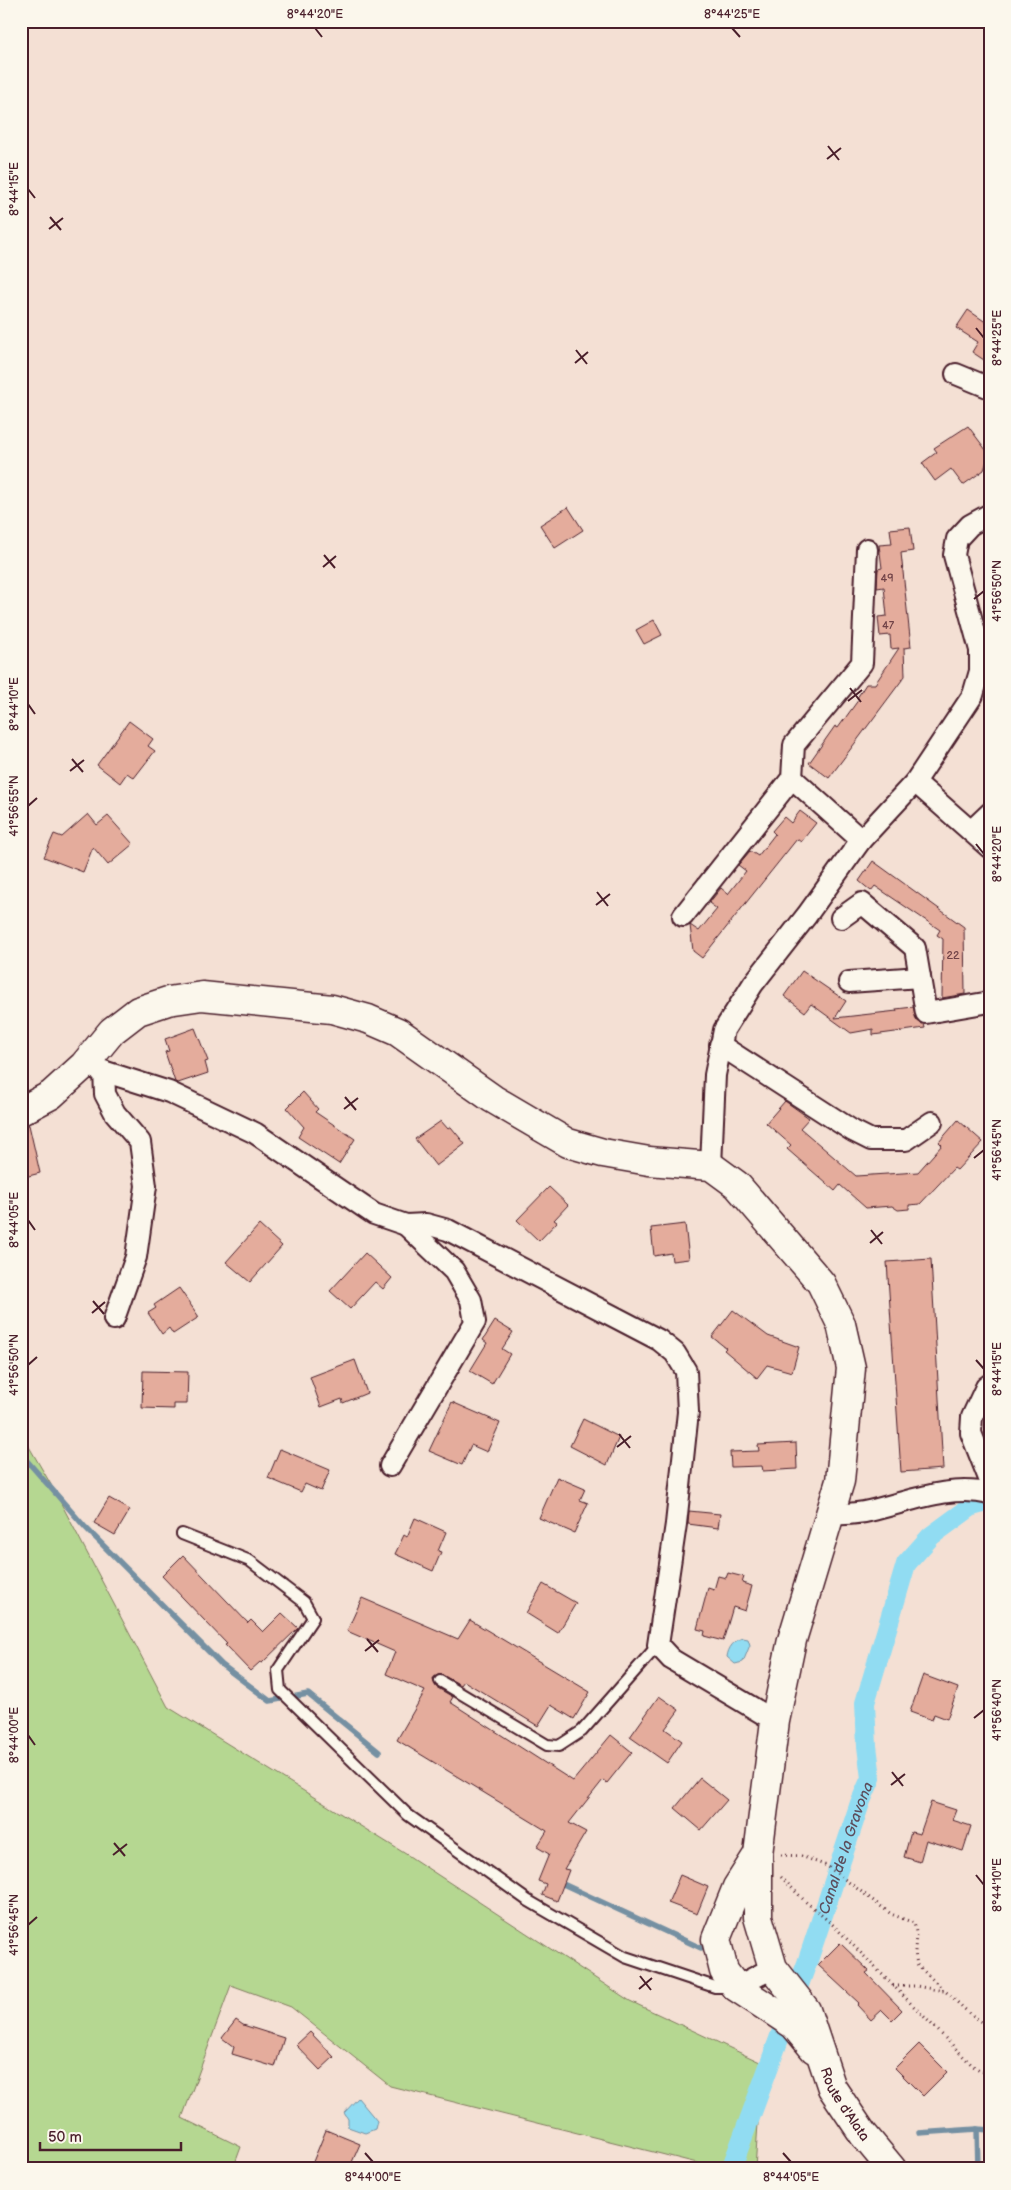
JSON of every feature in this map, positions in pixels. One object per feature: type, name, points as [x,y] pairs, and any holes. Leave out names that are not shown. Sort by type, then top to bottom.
[{"type":"street","points":[[956,374],[990,388]]},
{"type":"street","points":[[711,1166],[715,1075],[724,1030],[753,984],[807,916],[861,840],[915,782],[973,695],[980,671],[980,650],[954,554],[957,539],[970,525],[990,514]]},
{"type":"street","points":[[683,916],[792,778],[794,745],[862,663],[867,549]]},
{"type":"street","points":[[792,778],[861,840]]},
{"type":"street","points":[[915,782],[990,848]]},
{"type":"street","points":[[971,831],[990,813]]},
{"type":"street","points":[[841,918],[862,903],[915,948],[926,1013],[990,1002]]},
{"type":"street","points":[[849,982],[920,977]]},
{"type":"street","points":[[21,1111],[94,1068],[112,1030],[138,1011],[168,1001],[202,996],[332,1009],[368,1019],[398,1032],[493,1100],[568,1142],[603,1153],[648,1161],[711,1166],[737,1185],[821,1283],[841,1324],[851,1368],[840,1480],[792,1640],[775,1721],[758,1854],[758,1917],[773,1968],[736,1987]]},
{"type":"street","points":[[720,1045],[853,1131],[871,1140],[906,1140],[932,1122]]},
{"type":"street","points":[[94,1068],[169,1092],[256,1133],[374,1214],[406,1224],[426,1224],[448,1230],[659,1340],[675,1353],[686,1371],[688,1412],[676,1524],[658,1645],[671,1659],[775,1721]]},
{"type":"street","points":[[94,1068],[105,1094],[116,1113],[140,1142],[146,1186],[136,1257],[114,1319]]},
{"type":"street","points":[[390,1466],[475,1322],[471,1300],[454,1271],[406,1224]]},
{"type":"street","points":[[990,1384],[986,1387],[972,1417],[971,1433],[990,1480]]},
{"type":"street","points":[[831,1515],[867,1512],[946,1491],[990,1494]]},
{"type":"street","points":[[758,1854],[738,1886],[716,1939],[724,1971],[736,1987],[794,2025],[823,2059]]},
{"type":"street","name":"Route d'Alata","points":[[773,1968],[806,2010],[832,2088],[863,2134],[892,2169]]},
{"type":"lane","points":[[182,1534],[250,1561],[304,1602],[313,1618],[278,1670],[280,1690],[408,1815],[527,1900],[625,1957],[715,1987],[736,1987]]},
{"type":"lane","points":[[440,1680],[547,1745],[559,1746],[582,1732],[658,1645]]},
{"type":"path","points":[[758,1854],[806,1902],[833,1925],[974,2066],[990,2076]]},
{"type":"path","points":[[758,1854],[802,1856],[827,1866],[891,1914],[914,1923],[917,1966],[970,2014],[990,2027]]},
{"type":"path","points":[[892,1986],[916,1986],[944,1991]]},
{"type":"green space","points":[[21,1433],[53,1488],[168,1707],[409,1856],[630,2001],[762,2063],[755,2169],[721,2169],[390,2086],[291,2007],[231,1985],[182,2118],[241,2147],[233,2169],[21,2169]]},
{"type":"water","points":[[743,1638],[748,1639],[750,1645],[743,1662],[735,1664],[727,1657],[734,1643]]},
{"type":"water","points":[[358,2098],[377,2121],[375,2129],[365,2133],[348,2127],[348,2119],[344,2113]]},
{"type":"building","points":[[968,310],[990,325],[990,364],[972,352],[978,342],[956,328]]},
{"type":"building","points":[[968,426],[989,454],[984,470],[963,485],[951,469],[935,481],[922,463],[937,452],[934,448]]},
{"type":"building","points":[[568,507],[583,530],[555,548],[540,525]]},
{"type":"building","points":[[910,527],[913,551],[901,553],[911,647],[904,648],[905,676],[829,778],[809,763],[835,726],[838,728],[859,699],[857,698],[866,684],[875,684],[899,648],[891,649],[890,635],[880,636],[878,617],[887,616],[884,587],[877,588],[878,569],[882,568],[879,545],[892,544],[890,529]]},
{"type":"building","points":[[654,620],[662,635],[644,644],[636,630]]},
{"type":"building","points":[[129,721],[153,739],[148,746],[155,751],[134,778],[127,773],[120,783],[97,765]]},
{"type":"building","points":[[800,811],[816,823],[801,842],[797,839],[702,958],[693,951],[690,925],[699,931],[717,909],[709,903],[721,888],[728,894],[746,871],[738,865],[750,851],[758,856],[775,834],[772,831],[784,817],[791,823]]},
{"type":"building","points":[[88,814],[97,825],[108,816],[133,844],[108,865],[93,847],[83,872],[44,857],[54,834],[62,837]]},
{"type":"building","points":[[873,861],[964,927],[965,994],[942,998],[943,939],[937,935],[940,930],[875,886],[871,891],[859,881]]},
{"type":"building","points":[[802,971],[846,1001],[835,1018],[897,1011],[896,1009],[913,1007],[917,1020],[924,1024],[925,1028],[873,1035],[873,1029],[851,1033],[811,1004],[805,1012],[784,996]]},
{"type":"building","points":[[195,1028],[208,1061],[205,1062],[208,1073],[178,1083],[175,1082],[165,1052],[169,1051],[165,1039]]},
{"type":"building","points":[[303,1092],[318,1109],[315,1112],[355,1139],[339,1164],[298,1137],[304,1127],[287,1108]]},
{"type":"building","points":[[785,1101],[809,1118],[800,1128],[856,1176],[918,1172],[942,1145],[939,1142],[958,1120],[983,1142],[957,1170],[954,1168],[920,1204],[909,1205],[909,1209],[898,1210],[892,1206],[866,1208],[840,1185],[835,1191],[787,1149],[791,1145],[766,1123]]},
{"type":"building","points":[[441,1121],[448,1129],[451,1127],[465,1144],[436,1166],[415,1139]]},
{"type":"building","points":[[29,1125],[40,1173],[21,1178],[21,1126]]},
{"type":"building","points":[[549,1187],[568,1205],[554,1220],[557,1222],[539,1241],[517,1220]]},
{"type":"building","points":[[685,1224],[689,1259],[672,1261],[671,1253],[654,1256],[651,1228]]},
{"type":"building","points":[[259,1225],[282,1246],[250,1282],[226,1262]]},
{"type":"building","points":[[365,1253],[392,1278],[383,1289],[375,1282],[350,1309],[330,1291]]},
{"type":"building","points":[[931,1259],[943,1469],[901,1472],[887,1262]]},
{"type":"building","points":[[179,1288],[199,1317],[173,1334],[169,1328],[162,1334],[148,1313],[156,1308],[154,1305]]},
{"type":"building","points":[[733,1310],[768,1336],[799,1347],[792,1372],[767,1365],[757,1378],[724,1350],[726,1348],[712,1337]]},
{"type":"building","points":[[495,1321],[513,1332],[502,1349],[510,1354],[492,1384],[470,1371],[487,1343],[483,1340]]},
{"type":"building","points":[[355,1360],[367,1393],[343,1403],[342,1399],[321,1407],[310,1377]]},
{"type":"building","points":[[143,1371],[188,1372],[187,1404],[174,1404],[174,1409],[142,1408]]},
{"type":"building","points":[[452,1402],[500,1423],[487,1452],[471,1445],[462,1465],[429,1451]]},
{"type":"building","points":[[583,1419],[619,1437],[607,1465],[570,1446]]},
{"type":"building","points":[[796,1443],[797,1469],[763,1471],[762,1466],[731,1467],[730,1452],[759,1451],[758,1445]]},
{"type":"building","points":[[280,1449],[330,1470],[321,1491],[305,1484],[301,1492],[268,1478]]},
{"type":"building","points":[[557,1477],[585,1489],[580,1500],[588,1503],[574,1533],[539,1518]]},
{"type":"building","points":[[109,1498],[130,1510],[115,1535],[94,1523]]},
{"type":"building","points":[[689,1511],[720,1514],[718,1528],[688,1524]]},
{"type":"building","points":[[415,1518],[446,1532],[438,1551],[441,1552],[433,1571],[395,1554],[404,1535],[407,1537]]},
{"type":"building","points":[[183,1555],[248,1623],[251,1620],[263,1632],[282,1613],[298,1628],[262,1663],[260,1662],[250,1671],[162,1576]]},
{"type":"building","points":[[728,1573],[744,1577],[742,1583],[752,1586],[745,1611],[733,1607],[723,1641],[704,1636],[705,1631],[697,1629],[708,1588],[714,1590],[718,1576],[726,1578]]},
{"type":"building","points":[[543,1584],[576,1603],[558,1633],[526,1613]]},
{"type":"building","points":[[362,1598],[458,1639],[470,1620],[590,1692],[574,1719],[551,1705],[538,1726],[464,1681],[461,1685],[440,1674],[434,1677],[433,1680],[436,1687],[453,1697],[450,1702],[573,1781],[611,1735],[632,1752],[607,1783],[603,1780],[569,1823],[586,1832],[564,1869],[569,1870],[557,1901],[542,1895],[546,1884],[538,1881],[549,1854],[537,1847],[547,1831],[397,1740],[425,1691],[386,1674],[395,1652],[347,1631]]},
{"type":"building","points":[[923,1675],[958,1688],[947,1719],[934,1714],[932,1720],[910,1712]]},
{"type":"building","points":[[659,1696],[679,1710],[665,1729],[682,1741],[667,1763],[630,1737]]},
{"type":"building","points":[[700,1778],[727,1800],[701,1830],[675,1808]]},
{"type":"building","points":[[931,1802],[956,1810],[952,1820],[971,1826],[963,1851],[926,1840],[920,1862],[904,1857],[911,1832],[920,1834]]},
{"type":"building","points":[[680,1875],[708,1887],[697,1914],[668,1903]]},
{"type":"building","points":[[840,1943],[869,1971],[866,1973],[902,2010],[892,2020],[882,2010],[871,2020],[857,2005],[859,2003],[818,1965]]},
{"type":"building","points":[[236,2020],[243,2025],[284,2038],[275,2067],[232,2054],[234,2047],[222,2038]]},
{"type":"building","points":[[310,2032],[334,2057],[320,2070],[296,2045]]},
{"type":"building","points":[[919,2044],[947,2072],[923,2096],[895,2068]]},
{"type":"building","points":[[326,2130],[360,2144],[349,2169],[310,2169]]},
{"type":"waterway","points":[[21,1454],[85,1527],[222,1665],[270,1701],[308,1694],[379,1752]]},
{"type":"waterway","name":"Canal de la Gravona","points":[[731,2169],[807,1963],[860,1803],[871,1778],[865,1703],[906,1564],[931,1536],[972,1506],[990,1501]]},
{"type":"waterway","points":[[563,1884],[701,1948]]},
{"type":"waterway","points":[[977,2129],[978,2169]]},
{"type":"waterway","points":[[919,2133],[977,2129],[990,2130]]}]
